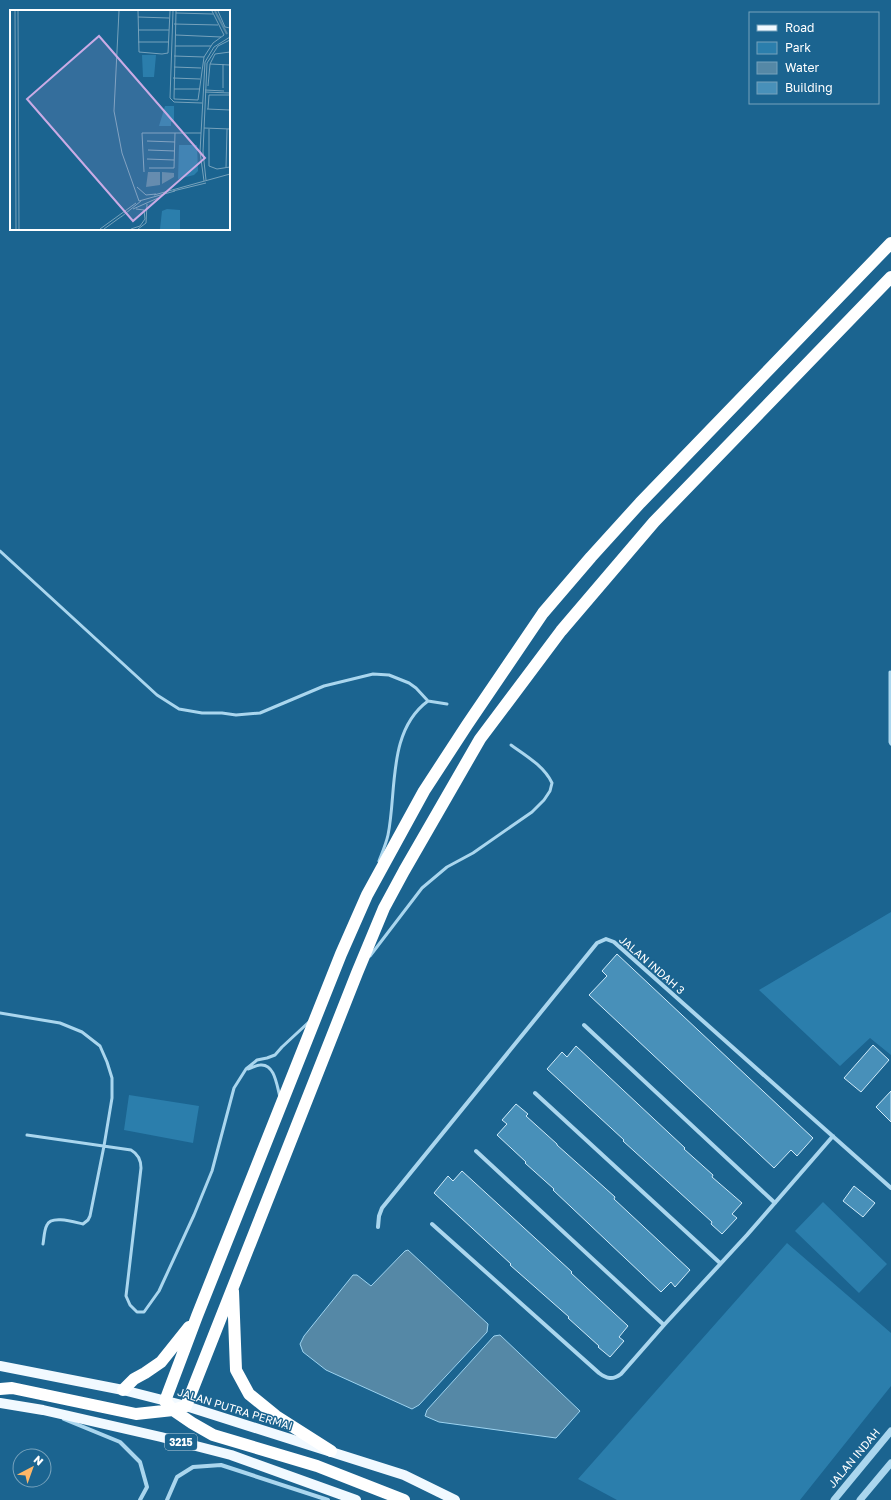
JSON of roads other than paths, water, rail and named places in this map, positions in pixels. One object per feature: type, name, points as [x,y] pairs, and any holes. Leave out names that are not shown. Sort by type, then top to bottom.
[{"type":"highway","points":[[169,1405],[197,1316],[341,954],[367,895],[424,792],[466,725],[543,613],[591,556],[640,503],[891,243]]},
{"type":"highway","points":[[0,1389],[12,1388],[136,1414],[169,1405],[186,1406],[384,908],[480,739],[561,631],[654,522],[891,277]]},
{"type":"highway","points":[[233,1286],[236,1370],[249,1394],[276,1416],[330,1451]]},
{"type":"highway","points":[[123,1390],[134,1379],[146,1373],[161,1362],[197,1316]]},
{"type":"highway","points":[[169,1405],[192,1424],[213,1435],[317,1466],[404,1500]]},
{"type":"main road","name":"JALAN PUTRA PERMAI","points":[[0,1366],[123,1390],[169,1405]]},
{"type":"main road","name":"3215","points":[[0,1403],[44,1410],[231,1455],[356,1500]]},
{"type":"main road","name":"JALAN PUTRA PERMAI","points":[[186,1406],[404,1475],[455,1500]]},
{"type":"street","name":"JALAN INDAH 3","points":[[378,1227],[379,1216],[382,1208],[597,943],[606,939],[614,942],[891,1188]]},
{"type":"street","points":[[584,1025],[775,1202]]},
{"type":"street","points":[[535,1093],[720,1263]]},
{"type":"street","points":[[432,1224],[604,1377],[610,1379],[616,1378],[833,1136]]},
{"type":"street","points":[[476,1152],[664,1325]]},
{"type":"street","points":[[44,1410],[120,1442],[140,1462],[147,1487],[140,1500]]},
{"type":"street","name":"JALAN INDAH","points":[[834,1500],[891,1431]]},
{"type":"street","points":[[860,1500],[891,1463]]},
{"type":"street","points":[[167,1500],[177,1477],[193,1467],[221,1465],[328,1500]]},
{"type":"lane","points":[[0,551],[156,695],[179,708],[202,713],[260,713],[324,686],[373,674],[389,675],[409,683],[428,701],[447,704]]},
{"type":"lane","points":[[890,672],[891,744]]},
{"type":"lane","points":[[367,895],[388,836],[397,756],[402,737],[418,708],[428,701]]},
{"type":"lane","points":[[357,973],[422,888],[447,867],[473,853],[532,812],[544,800],[550,791],[552,782],[548,775],[528,757],[511,745]]},
{"type":"lane","points":[[27,1135],[131,1150],[136,1153],[141,1160],[126,1296],[130,1305],[137,1312],[144,1312],[159,1291],[194,1215],[212,1171],[234,1088],[246,1069],[257,1060],[275,1055],[318,1013]]},
{"type":"lane","points":[[0,1014],[60,1023],[82,1032],[100,1046],[112,1078],[112,1098],[104,1146],[88,1220],[83,1224],[58,1219],[51,1220],[47,1224],[43,1244]]},
{"type":"lane","points":[[246,1069],[260,1065],[267,1066],[271,1069],[282,1105]]},
{"type":"water","points":[[408,1250],[488,1324],[487,1332],[419,1405],[412,1409],[326,1370],[303,1352],[300,1344],[304,1336],[353,1275],[357,1275],[371,1286],[405,1251]]},
{"type":"water","points":[[500,1335],[580,1411],[556,1438],[439,1422],[425,1416],[427,1410],[494,1336]]}]
